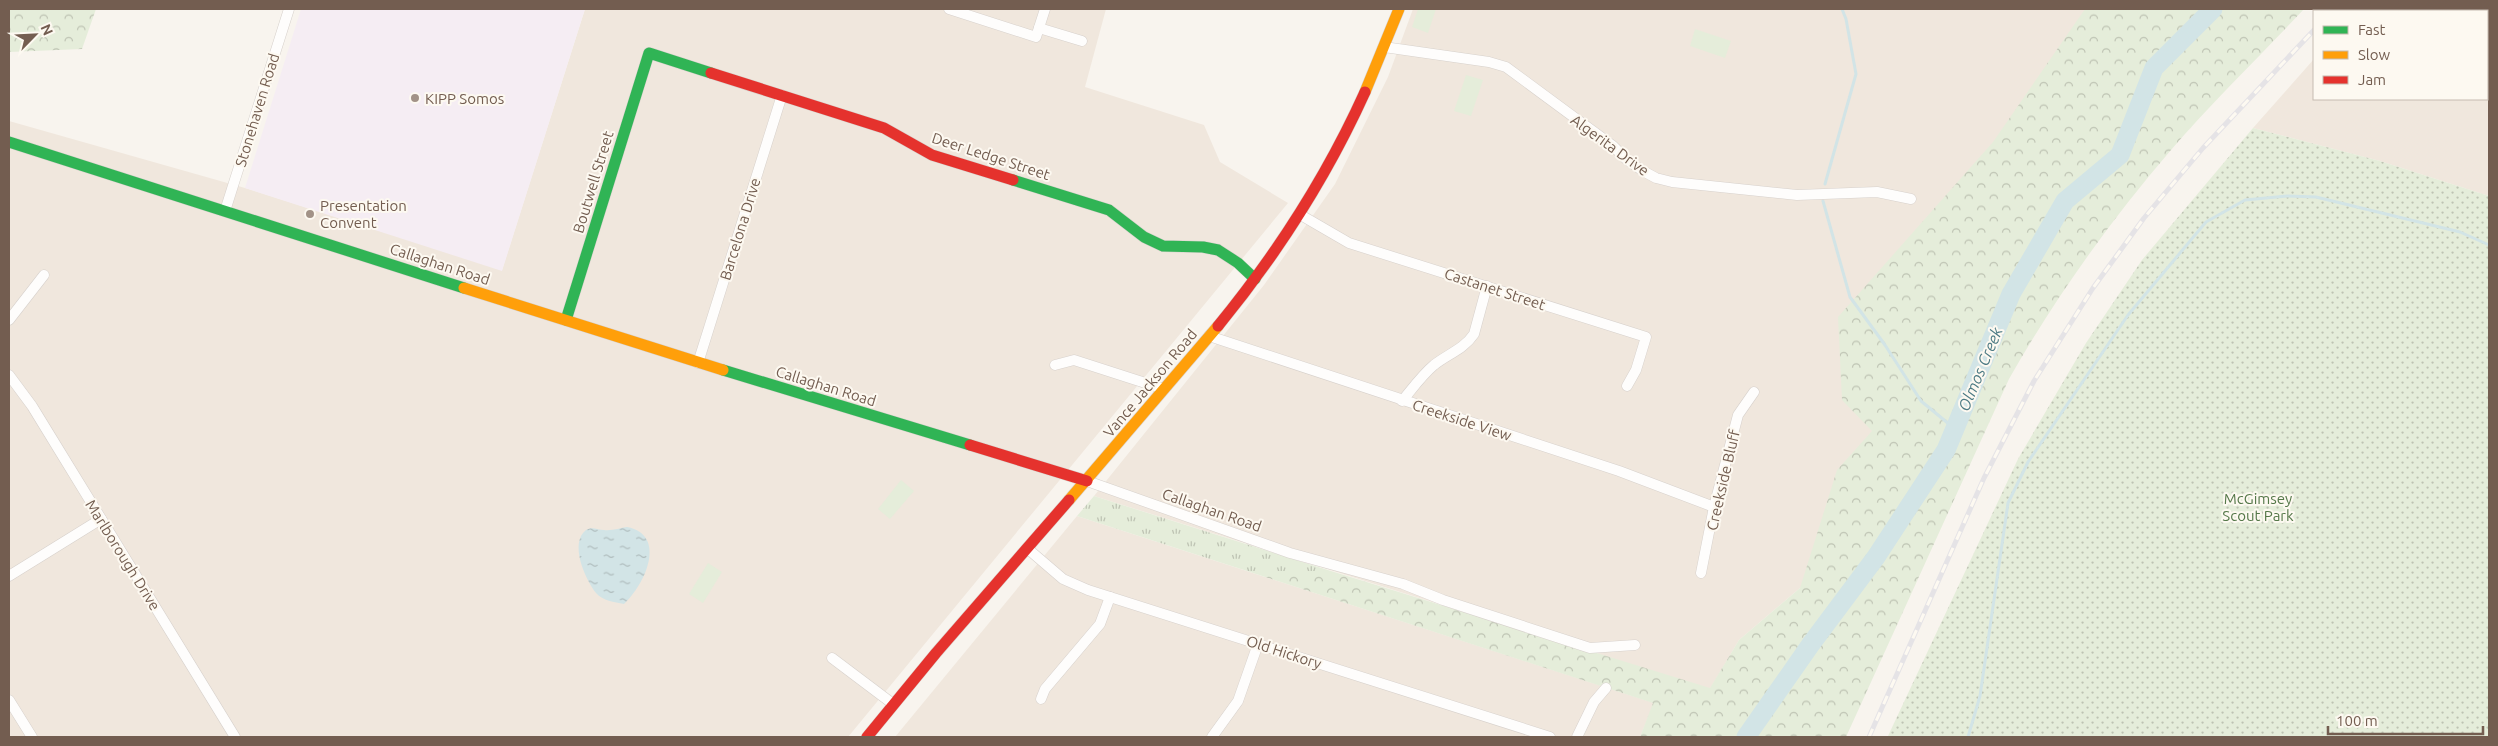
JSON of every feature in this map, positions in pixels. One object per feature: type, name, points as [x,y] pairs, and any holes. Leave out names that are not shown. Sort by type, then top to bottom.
[{"type":"main road","name":"Vance Jackson Road","points":[[867,737],[893,704],[1210,336],[1255,279],[1299,214],[1367,91],[1399,9]]},
{"type":"main road","name":"Deer Ledge Street","points":[[649,53],[884,128],[932,155],[1110,210],[1124,218],[1154,244],[1173,249],[1203,247],[1219,251],[1244,268],[1255,279]]},
{"type":"main road","name":"Boutwell Street","points":[[566,320],[649,53]]},
{"type":"main road","name":"Callaghan Road","points":[[9,142],[698,363],[1087,481]]},
{"type":"street","name":"Stonehaven Road","points":[[225,211],[289,9]]},
{"type":"street","points":[[949,9],[1038,33],[1082,41]]},
{"type":"street","points":[[1038,33],[1045,9]]},
{"type":"street","name":"Algerita Drive","points":[[1384,47],[1489,62],[1506,67],[1613,146],[1626,159],[1656,178],[1778,194],[1877,192],[1911,199]]},
{"type":"street","name":"Barcelona Drive","points":[[698,363],[782,95]]},
{"type":"street","name":"Castanet Street","points":[[1299,214],[1349,243],[1646,337],[1636,370],[1627,386]]},
{"type":"street","points":[[9,320],[44,275]]},
{"type":"street","points":[[1402,401],[1433,366],[1451,356],[1470,340],[1474,334],[1487,286]]},
{"type":"street","name":"Creekside View","points":[[1210,336],[1402,401],[1619,471],[1714,507]]},
{"type":"street","points":[[1055,365],[1074,360],[1164,389]]},
{"type":"street","name":"Marlborough Drive","points":[[9,375],[32,406],[235,737]]},
{"type":"street","name":"Creekside Bluff","points":[[1701,573],[1714,507],[1738,415],[1754,392]]},
{"type":"street","name":"Callaghan Road","points":[[1087,481],[1290,553],[1403,584],[1443,600],[1590,648],[1635,645]]},
{"type":"street","points":[[9,576],[101,519]]},
{"type":"street","name":"Old Hickory","points":[[1028,549],[1063,579],[1110,597],[1550,737]]},
{"type":"street","points":[[1041,699],[1046,689],[1100,624],[1110,597]]},
{"type":"street","points":[[1212,737],[1238,701],[1258,644]]},
{"type":"street","points":[[832,658],[893,704]]},
{"type":"street","points":[[1577,737],[1594,702],[1606,688]]},
{"type":"street","points":[[9,700],[32,737]]},
{"type":"shaded area","name":"KIPP Somos","points":[[301,9],[585,9],[502,271],[245,188]]},
{"type":"shaded area","points":[[585,9],[1106,9],[1085,87],[1204,125],[1220,162],[1288,203],[848,737],[9,737],[9,121],[245,188],[502,270]]},
{"type":"shaded area","points":[[1413,9],[2183,9],[1861,536],[1739,640],[1710,689],[1094,496],[1264,285],[1335,184],[1388,77]]},
{"type":"shaded area","points":[[2489,9],[2489,196],[2380,161],[2253,128],[2313,60],[2313,100],[2488,100],[2488,10],[2358,10]]},
{"type":"shaded area","points":[[1077,516],[1654,703],[1640,737],[895,737]]},
{"type":"green space","points":[[9,9],[96,9],[82,49],[9,52]]},
{"type":"green space","points":[[1418,9],[1436,9],[1428,33],[1412,27]]},
{"type":"green space","points":[[2085,9],[2304,9],[2203,114],[2148,177],[2105,232],[2045,319],[2009,379],[1846,737],[1640,737],[1653,703],[1247,571],[1331,571],[1710,688],[1739,640],[1800,588],[1837,470],[1872,431],[1842,400],[1838,317],[1993,142]]},
{"type":"green space","points":[[1695,29],[1731,41],[1725,58],[1690,46]]},
{"type":"green space","points":[[1466,75],[1483,80],[1471,116],[1454,111]]},
{"type":"green space","name":"McGimsey Scout Park","points":[[2253,128],[2380,161],[2489,196],[2489,737],[1888,736],[2018,459],[2086,343],[2142,260]]},
{"type":"green space","points":[[901,480],[914,491],[890,519],[878,509]]},
{"type":"green space","points":[[1094,496],[1331,571],[1247,571],[1077,516]]},
{"type":"green space","points":[[708,563],[722,572],[703,603],[689,594]]},
{"type":"water","points":[[627,527],[640,532],[647,540],[650,550],[645,573],[632,596],[624,604],[605,599],[596,593],[587,579],[580,561],[579,543],[581,536],[588,529],[610,530]]},
{"type":"waterway","points":[[1825,184],[1856,74],[1846,19],[1842,9]]},
{"type":"waterway","name":"Olmos Creek","points":[[1746,737],[1811,644],[1876,557],[1946,450],[2011,294],[2065,201],[2120,155],[2154,68],[2213,9]]},
{"type":"waterway","points":[[1968,737],[1980,696],[2008,503],[2028,462],[2128,315],[2206,222],[2245,200],[2287,196],[2316,197],[2460,232],[2489,245]]},
{"type":"waterway","points":[[1823,201],[1850,297],[1885,345],[1921,401],[1955,429]]},
{"type":"railway","points":[[1869,737],[1984,478],[2034,381],[2093,288],[2144,218],[2203,148],[2313,31]]},
{"type":"traffic: fast","points":[[566,320],[649,53],[711,73]]},
{"type":"traffic: fast","points":[[9,142],[464,288]]},
{"type":"traffic: fast","points":[[1013,180],[1109,210],[1144,237],[1163,246],[1203,247],[1218,250],[1238,263],[1255,279]]},
{"type":"traffic: fast","points":[[723,370],[970,445]]},
{"type":"traffic: slow","points":[[1365,92],[1399,9]]},
{"type":"traffic: slow","points":[[464,288],[723,370]]},
{"type":"traffic: slow","points":[[1069,500],[1218,326]]},
{"type":"traffic: jam","points":[[711,73],[884,128],[932,155],[1013,180]]},
{"type":"traffic: jam","points":[[1218,326],[1261,271],[1299,213],[1334,154],[1365,92]]},
{"type":"traffic: jam","points":[[970,445],[1087,481]]},
{"type":"traffic: jam","points":[[867,737],[936,653],[1069,500]]},
{"type":"place","name":"KIPP Somos","points":[[415,98]]},
{"type":"place","name":"Presentation Convent","points":[[310,214]]}]
